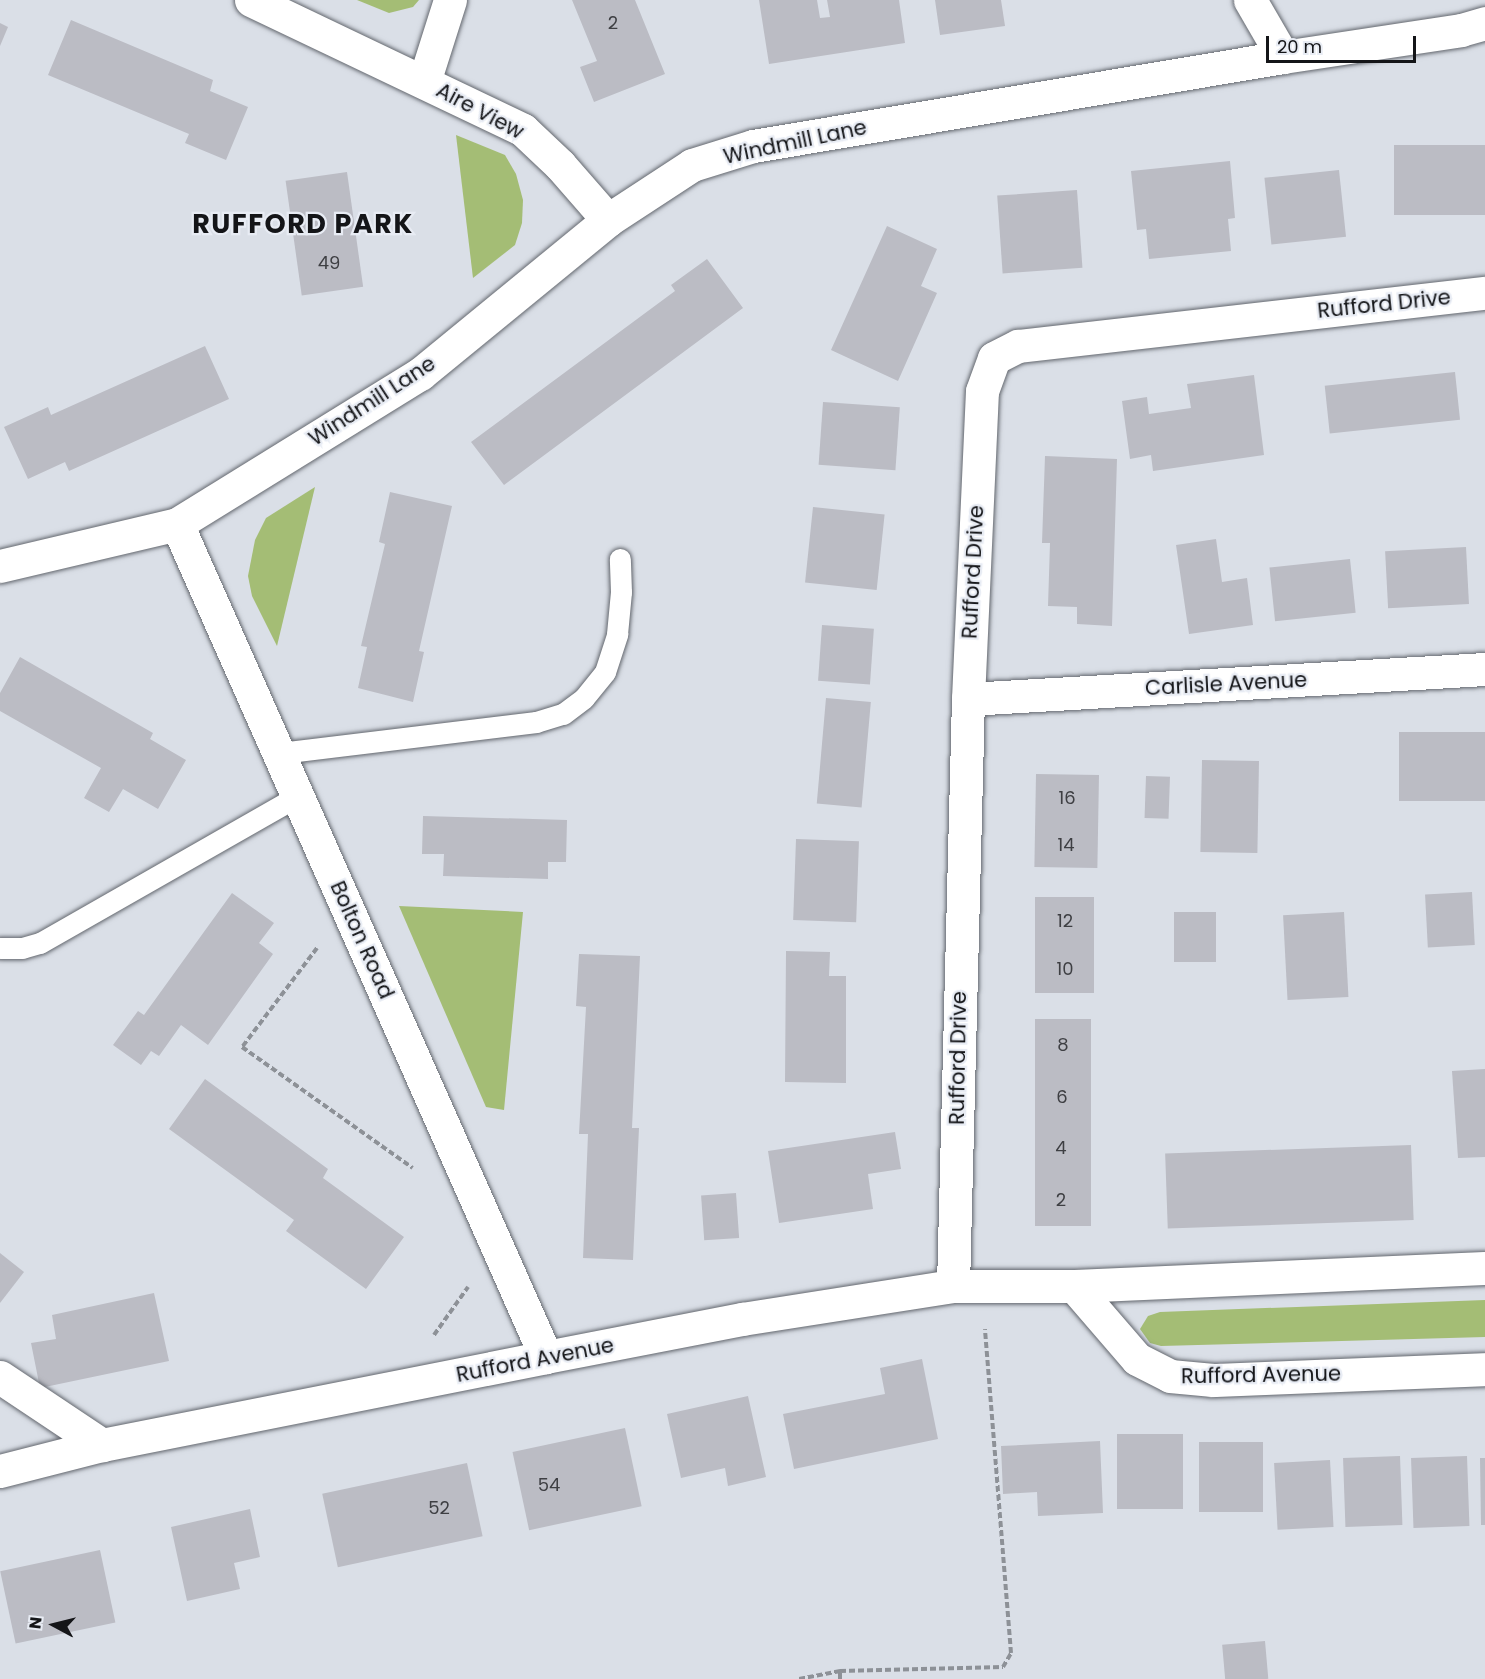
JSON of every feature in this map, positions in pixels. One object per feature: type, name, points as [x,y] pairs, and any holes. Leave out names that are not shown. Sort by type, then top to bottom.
[{"type":"street","name":"Aire View","points":[[251,0],[523,130],[560,165],[608,220]]},
{"type":"street","name":"Aire View","points":[[424,82],[450,0]]},
{"type":"street","points":[[1250,0],[1283,57]]},
{"type":"street","name":"Windmill Lane","points":[[0,566],[177,524],[420,374],[608,220],[692,165],[753,146],[1283,57],[1461,30],[1485,23]]},
{"type":"street","name":"Rufford Drive","points":[[967,1286],[968,699],[982,391],[993,358],[1018,346],[1485,293]]},
{"type":"street","name":"Bolton Road","points":[[177,524],[546,1357]]},
{"type":"street","name":"Carlisle Avenue","points":[[968,699],[1485,669]]},
{"type":"street","name":"Rufford Avenue","points":[[0,1471],[102,1445],[742,1319],[967,1286],[1074,1286],[1485,1268]]},
{"type":"street","name":"Rufford Avenue","points":[[1074,1286],[1137,1359],[1170,1377],[1213,1380],[1485,1369]]},
{"type":"street","points":[[0,1377],[102,1445]]},
{"type":"lane","points":[[280,753],[536,722],[563,714],[584,698],[605,672],[617,634],[621,592],[620,559]]},
{"type":"lane","points":[[0,948],[22,948],[40,943],[299,795]]},
{"type":"path","points":[[348,907],[242,1047],[417,1170]]},
{"type":"path","points":[[397,1387],[497,1246]]},
{"type":"path","points":[[799,1679],[840,1671],[1003,1667],[1011,1653],[967,1286]]},
{"type":"path","points":[[840,1671],[840,1679]]},
{"type":"green space","points":[[357,0],[419,0],[413,7],[389,13]]},
{"type":"green space","points":[[456,135],[505,155],[516,174],[523,200],[522,223],[515,245],[473,278]]},
{"type":"green space","points":[[315,487],[277,646],[252,596],[248,576],[255,540],[266,518]]},
{"type":"green space","points":[[399,906],[523,912],[504,1110],[486,1107]]},
{"type":"green space","points":[[1485,1300],[1485,1337],[1161,1346],[1150,1343],[1140,1329],[1148,1316],[1160,1312]]},
{"type":"building","points":[[572,0],[635,0],[665,74],[594,102],[580,67],[597,61]]},
{"type":"building","points":[[759,0],[817,0],[820,18],[830,17],[827,0],[899,0],[905,43],[769,64]]},
{"type":"building","points":[[935,0],[1001,0],[1005,26],[940,35]]},
{"type":"building","points":[[71,20],[213,80],[210,91],[248,107],[226,160],[185,143],[189,134],[48,75]]},
{"type":"building","points":[[0,23],[8,27],[0,46]]},
{"type":"building","points":[[1394,145],[1485,145],[1485,215],[1394,215]]},
{"type":"building","points":[[1230,161],[1235,218],[1228,219],[1231,251],[1149,259],[1146,229],[1137,230],[1131,171]]},
{"type":"building","points":[[1339,170],[1346,237],[1271,244],[1264,178]]},
{"type":"building","points":[[347,172],[363,287],[302,295],[286,181]]},
{"type":"building","points":[[1077,190],[1082,268],[1003,273],[997,196]]},
{"type":"building","points":[[887,226],[937,249],[921,286],[937,293],[898,381],[831,350]]},
{"type":"building","points":[[707,259],[743,308],[504,485],[471,442],[675,291],[671,285]]},
{"type":"building","points":[[205,346],[229,399],[69,471],[65,462],[28,479],[4,427],[48,407],[51,415]]},
{"type":"building","points":[[1455,372],[1460,420],[1330,433],[1325,386]]},
{"type":"building","points":[[1254,375],[1264,455],[1153,471],[1151,455],[1130,459],[1122,401],[1147,397],[1149,414],[1191,408],[1187,384]]},
{"type":"building","points":[[823,402],[900,407],[895,470],[819,465]]},
{"type":"building","points":[[1045,456],[1117,459],[1112,626],[1077,624],[1077,607],[1048,606],[1050,543],[1042,543]]},
{"type":"building","points":[[390,492],[452,506],[419,651],[424,652],[413,702],[358,688],[367,647],[361,646],[385,544],[379,542]]},
{"type":"building","points":[[813,507],[885,515],[877,590],[805,583]]},
{"type":"building","points":[[1216,539],[1222,582],[1247,578],[1253,625],[1189,634],[1176,545]]},
{"type":"building","points":[[1466,547],[1469,604],[1388,608],[1385,551]]},
{"type":"building","points":[[1350,559],[1356,613],[1275,621],[1269,567]]},
{"type":"building","points":[[822,625],[874,629],[870,684],[818,681]]},
{"type":"building","points":[[20,657],[153,733],[150,739],[186,760],[158,809],[123,789],[109,812],[84,798],[101,768],[0,711],[0,693]]},
{"type":"building","points":[[826,698],[871,702],[862,808],[817,804]]},
{"type":"building","points":[[1399,732],[1485,732],[1485,801],[1399,801]]},
{"type":"building","points":[[1202,760],[1259,761],[1257,853],[1200,852]]},
{"type":"building","points":[[1036,774],[1099,775],[1097,868],[1034,867]]},
{"type":"building","points":[[1146,776],[1170,777],[1169,819],[1145,818]]},
{"type":"building","points":[[423,816],[567,820],[566,862],[548,862],[548,879],[443,876],[444,854],[422,854]]},
{"type":"building","points":[[796,839],[859,841],[856,922],[793,920]]},
{"type":"building","points":[[1472,892],[1475,945],[1428,947],[1425,894]]},
{"type":"building","points":[[232,893],[274,923],[259,943],[273,954],[208,1045],[181,1025],[159,1056],[151,1051],[141,1065],[113,1045],[138,1011],[144,1015]]},
{"type":"building","points":[[1035,897],[1094,897],[1094,993],[1035,993]]},
{"type":"building","points":[[1174,912],[1216,912],[1216,962],[1174,962]]},
{"type":"building","points":[[1344,912],[1348,997],[1288,1000],[1283,915]]},
{"type":"building","points":[[786,951],[830,952],[829,976],[846,976],[846,1083],[785,1082]]},
{"type":"building","points":[[579,954],[640,956],[632,1128],[639,1128],[633,1260],[583,1258],[588,1134],[579,1134],[586,1007],[576,1006]]},
{"type":"building","points":[[1035,1019],[1091,1019],[1091,1226],[1035,1226]]},
{"type":"building","points":[[1485,1069],[1485,1157],[1458,1158],[1452,1071]]},
{"type":"building","points":[[205,1079],[328,1169],[323,1178],[404,1237],[366,1289],[286,1231],[294,1220],[169,1129]]},
{"type":"building","points":[[895,1132],[901,1169],[868,1174],[873,1209],[779,1223],[768,1151]]},
{"type":"building","points":[[1411,1145],[1414,1220],[1168,1229],[1165,1154]]},
{"type":"building","points":[[736,1193],[739,1238],[704,1240],[701,1195]]},
{"type":"building","points":[[0,1253],[24,1272],[0,1303]]},
{"type":"building","points":[[154,1293],[169,1361],[40,1388],[31,1343],[56,1339],[52,1315]]},
{"type":"building","points":[[922,1359],[938,1439],[794,1469],[783,1414],[885,1394],[880,1368]]},
{"type":"building","points":[[748,1396],[766,1477],[728,1486],[725,1468],[681,1478],[667,1414]]},
{"type":"building","points":[[625,1428],[642,1506],[529,1530],[513,1452]]},
{"type":"building","points":[[1117,1434],[1183,1434],[1183,1509],[1117,1509]]},
{"type":"building","points":[[1100,1441],[1103,1513],[1038,1516],[1037,1492],[1003,1494],[1001,1446]]},
{"type":"building","points":[[1199,1442],[1263,1442],[1263,1512],[1199,1512]]},
{"type":"building","points":[[1400,1456],[1402,1525],[1345,1527],[1343,1458]]},
{"type":"building","points":[[1467,1456],[1469,1526],[1413,1528],[1411,1458]]},
{"type":"building","points":[[1480,1458],[1485,1458],[1485,1525],[1481,1525]]},
{"type":"building","points":[[1330,1460],[1334,1527],[1278,1530],[1274,1463]]},
{"type":"building","points":[[467,1463],[483,1536],[338,1567],[322,1494]]},
{"type":"building","points":[[250,1509],[260,1557],[234,1563],[240,1589],[187,1601],[171,1527]]},
{"type":"building","points":[[100,1550],[115,1622],[16,1644],[0,1571]]},
{"type":"building","points":[[1265,1641],[1268,1679],[1225,1679],[1222,1645]]},
{"type":"district","name":"RUFFORD PARK","points":[[303,224]]}]
